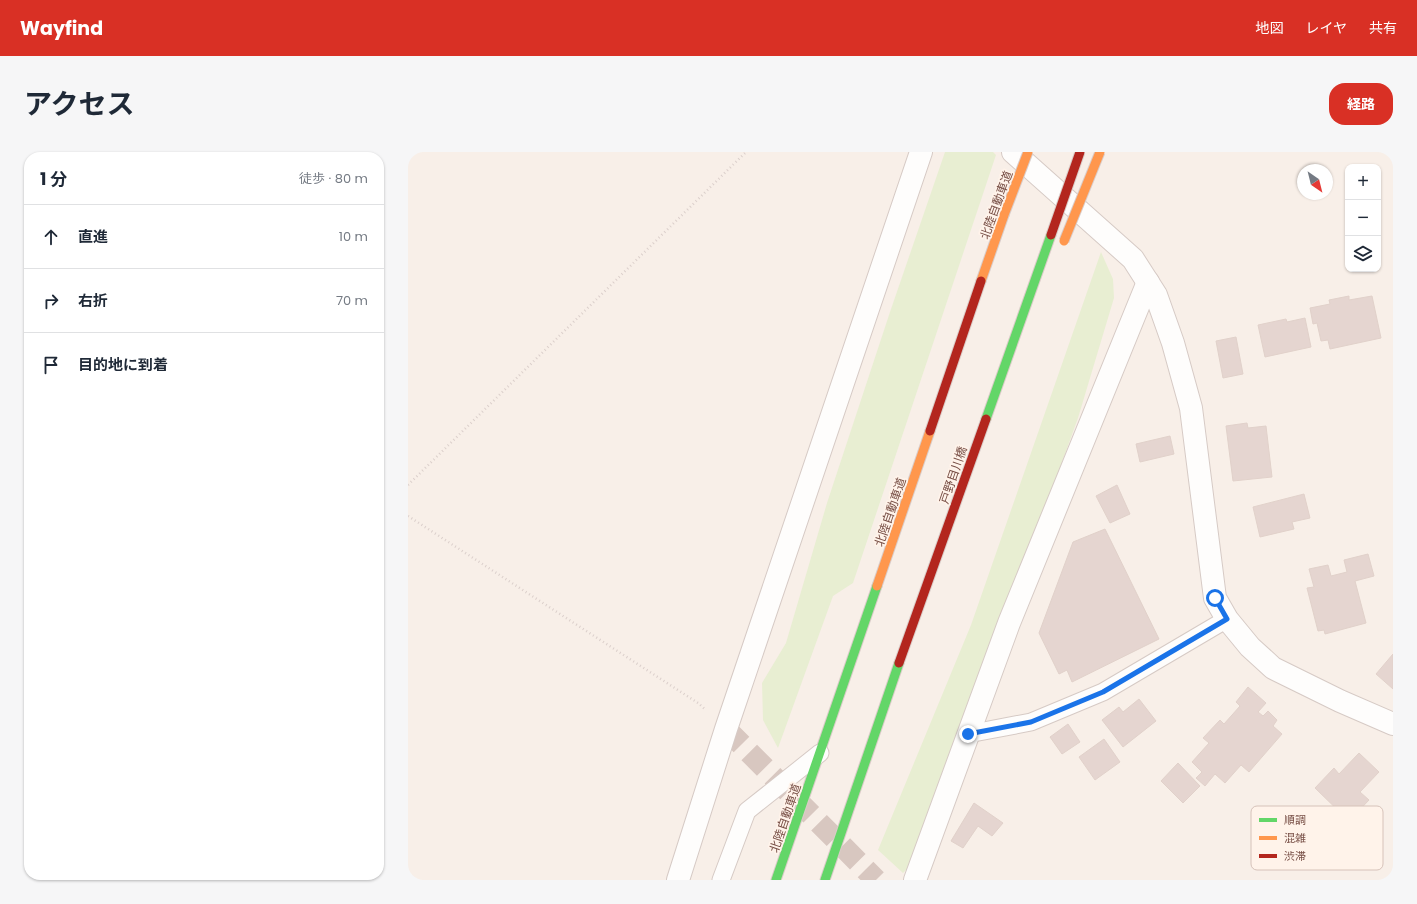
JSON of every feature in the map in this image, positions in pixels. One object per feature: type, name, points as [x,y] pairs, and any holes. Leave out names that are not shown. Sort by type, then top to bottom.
[{"type":"highway","points":[[1004,215],[1023,152]]},
{"type":"highway","name":"北陸自動車道","points":[[776,880],[1004,215],[1028,152]]},
{"type":"highway","name":"戸野目川橋","points":[[878,724],[1080,152]]},
{"type":"highway","points":[[1063,245],[1100,152]]},
{"type":"highway","points":[[824,880],[878,724],[924,622]]},
{"type":"street","points":[[678,880],[726,729],[922,152]]},
{"type":"street","points":[[1013,152],[1133,259],[1156,295],[1173,343],[1191,408],[1202,481],[1215,598],[1227,619],[1250,647],[1273,668],[1340,701],[1393,724]]},
{"type":"street","points":[[915,880],[1009,623],[1148,282]]},
{"type":"lane","points":[[968,734],[1031,722],[1103,692],[1227,619]]},
{"type":"lane","points":[[721,880],[747,811],[820,753]]},
{"type":"path","points":[[408,485],[746,152]]},
{"type":"path","points":[[408,516],[698,703],[726,729]]},
{"type":"green space","points":[[945,152],[993,152],[996,155],[853,583],[833,596],[778,748],[763,720],[762,683],[786,643],[827,503]]},
{"type":"green space","points":[[1101,252],[1113,279],[1114,298],[1078,418],[1006,617],[914,862],[903,873],[878,850],[971,625]]},
{"type":"building","points":[[1349,296],[1349,300],[1372,296],[1381,338],[1330,349],[1328,340],[1321,341],[1317,323],[1313,324],[1310,308],[1330,304],[1329,300]]},
{"type":"building","points":[[1305,318],[1311,347],[1265,357],[1258,325],[1286,319],[1287,322]]},
{"type":"building","points":[[1236,337],[1243,374],[1223,378],[1216,341]]},
{"type":"building","points":[[1247,423],[1248,428],[1266,426],[1272,477],[1233,481],[1226,426]]},
{"type":"building","points":[[1170,436],[1174,454],[1140,462],[1136,444]]},
{"type":"building","points":[[1117,485],[1130,514],[1110,523],[1096,496]]},
{"type":"building","points":[[1304,494],[1310,518],[1292,522],[1294,529],[1260,537],[1253,507]]},
{"type":"building","points":[[1105,529],[1159,639],[1072,682],[1067,670],[1059,674],[1039,633],[1073,542]]},
{"type":"building","points":[[1368,554],[1374,576],[1355,581],[1366,623],[1325,634],[1324,630],[1318,631],[1307,588],[1314,587],[1309,569],[1328,565],[1331,576],[1347,572],[1344,560]]},
{"type":"building","points":[[1393,654],[1393,689],[1376,674]]},
{"type":"building","points":[[1248,687],[1266,703],[1258,712],[1263,716],[1268,711],[1277,720],[1273,726],[1282,734],[1249,772],[1241,765],[1225,783],[1215,774],[1205,786],[1196,778],[1202,772],[1192,762],[1209,743],[1203,738],[1220,720],[1224,724],[1240,706],[1236,702]]},
{"type":"building","points":[[1139,699],[1156,721],[1123,747],[1102,720],[1119,707],[1123,712]]},
{"type":"building","points":[[1068,724],[1080,742],[1062,754],[1050,737]]},
{"type":"building","points":[[1104,739],[1120,762],[1095,780],[1079,757]]},
{"type":"building","points":[[1359,753],[1379,772],[1360,792],[1369,800],[1363,806],[1334,806],[1315,788],[1334,768],[1339,774]]},
{"type":"building","points":[[1178,763],[1200,786],[1183,803],[1161,781]]},
{"type":"building","points":[[974,803],[1003,823],[992,836],[978,826],[963,848],[951,841]]},
{"type":"tunnel","points":[[726,729],[876,880]]},
{"type":"traffic: fast","points":[[986,419],[1051,235]]},
{"type":"traffic: fast","points":[[776,880],[877,586]]},
{"type":"traffic: fast","points":[[825,880],[899,663]]},
{"type":"traffic: slow","points":[[1004,215],[1028,152]]},
{"type":"traffic: slow","points":[[1064,241],[1100,152]]},
{"type":"traffic: slow","points":[[981,281],[1004,215]]},
{"type":"traffic: slow","points":[[877,586],[930,431]]},
{"type":"traffic: jam","points":[[1051,235],[1080,152]]},
{"type":"traffic: jam","points":[[930,431],[981,281]]},
{"type":"traffic: jam","points":[[899,663],[986,419]]},
{"type":"route","points":[[968,734],[1031,722],[1103,692],[1227,619],[1215,598]]}]
